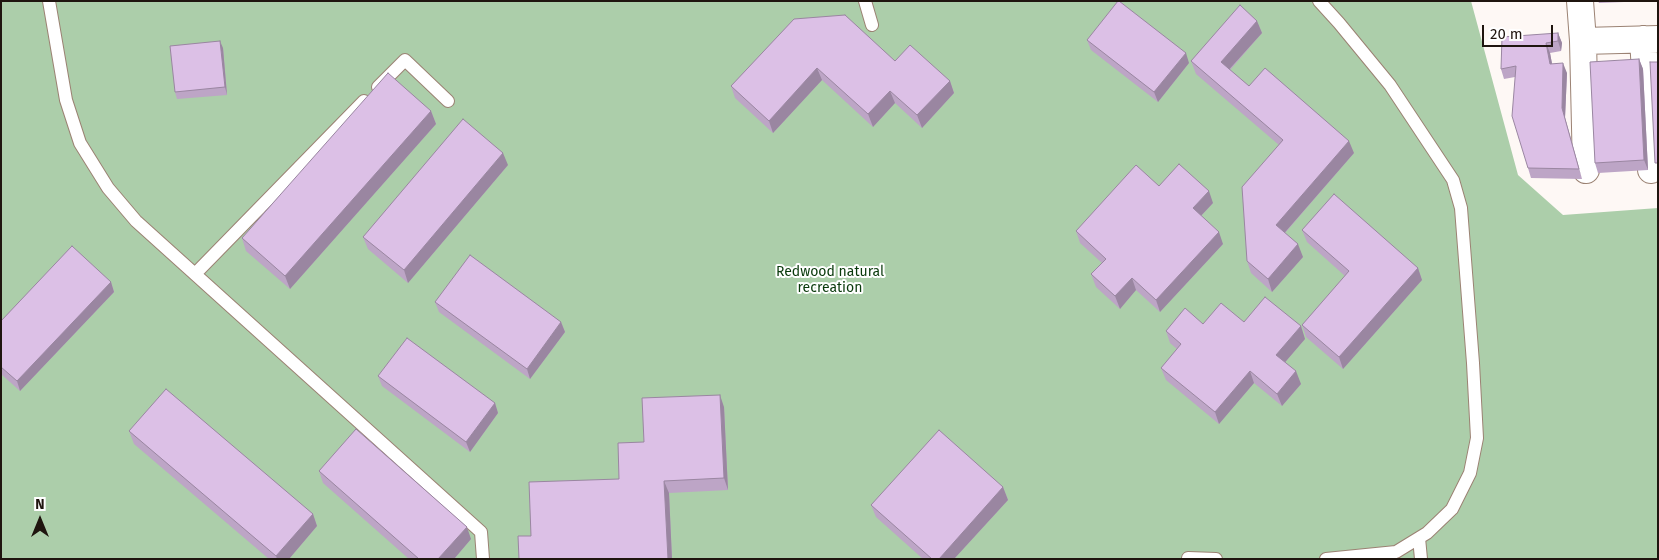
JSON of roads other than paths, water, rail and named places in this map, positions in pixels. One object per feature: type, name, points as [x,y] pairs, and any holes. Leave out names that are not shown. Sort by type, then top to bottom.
[{"type":"street","points":[[1580,1],[1583,41],[1586,170]]},
{"type":"street","points":[[1583,41],[1650,39],[1651,170]]},
{"type":"lane","points":[[49,1],[66,100],[80,143],[108,188],[136,221],[481,532],[483,559]]},
{"type":"lane","points":[[866,1],[872,25]]},
{"type":"lane","points":[[1320,1],[1390,86],[1453,180],[1461,208],[1477,438],[1470,473],[1452,509],[1427,533],[1396,552],[1326,559]]},
{"type":"lane","points":[[195,274],[405,60],[448,101]]},
{"type":"lane","points":[[1419,538],[1421,559]]},
{"type":"lane","points":[[1188,558],[1216,559]]},
{"type":"park label","name":"Redwood natural recreation","points":[[830,280]]}]
